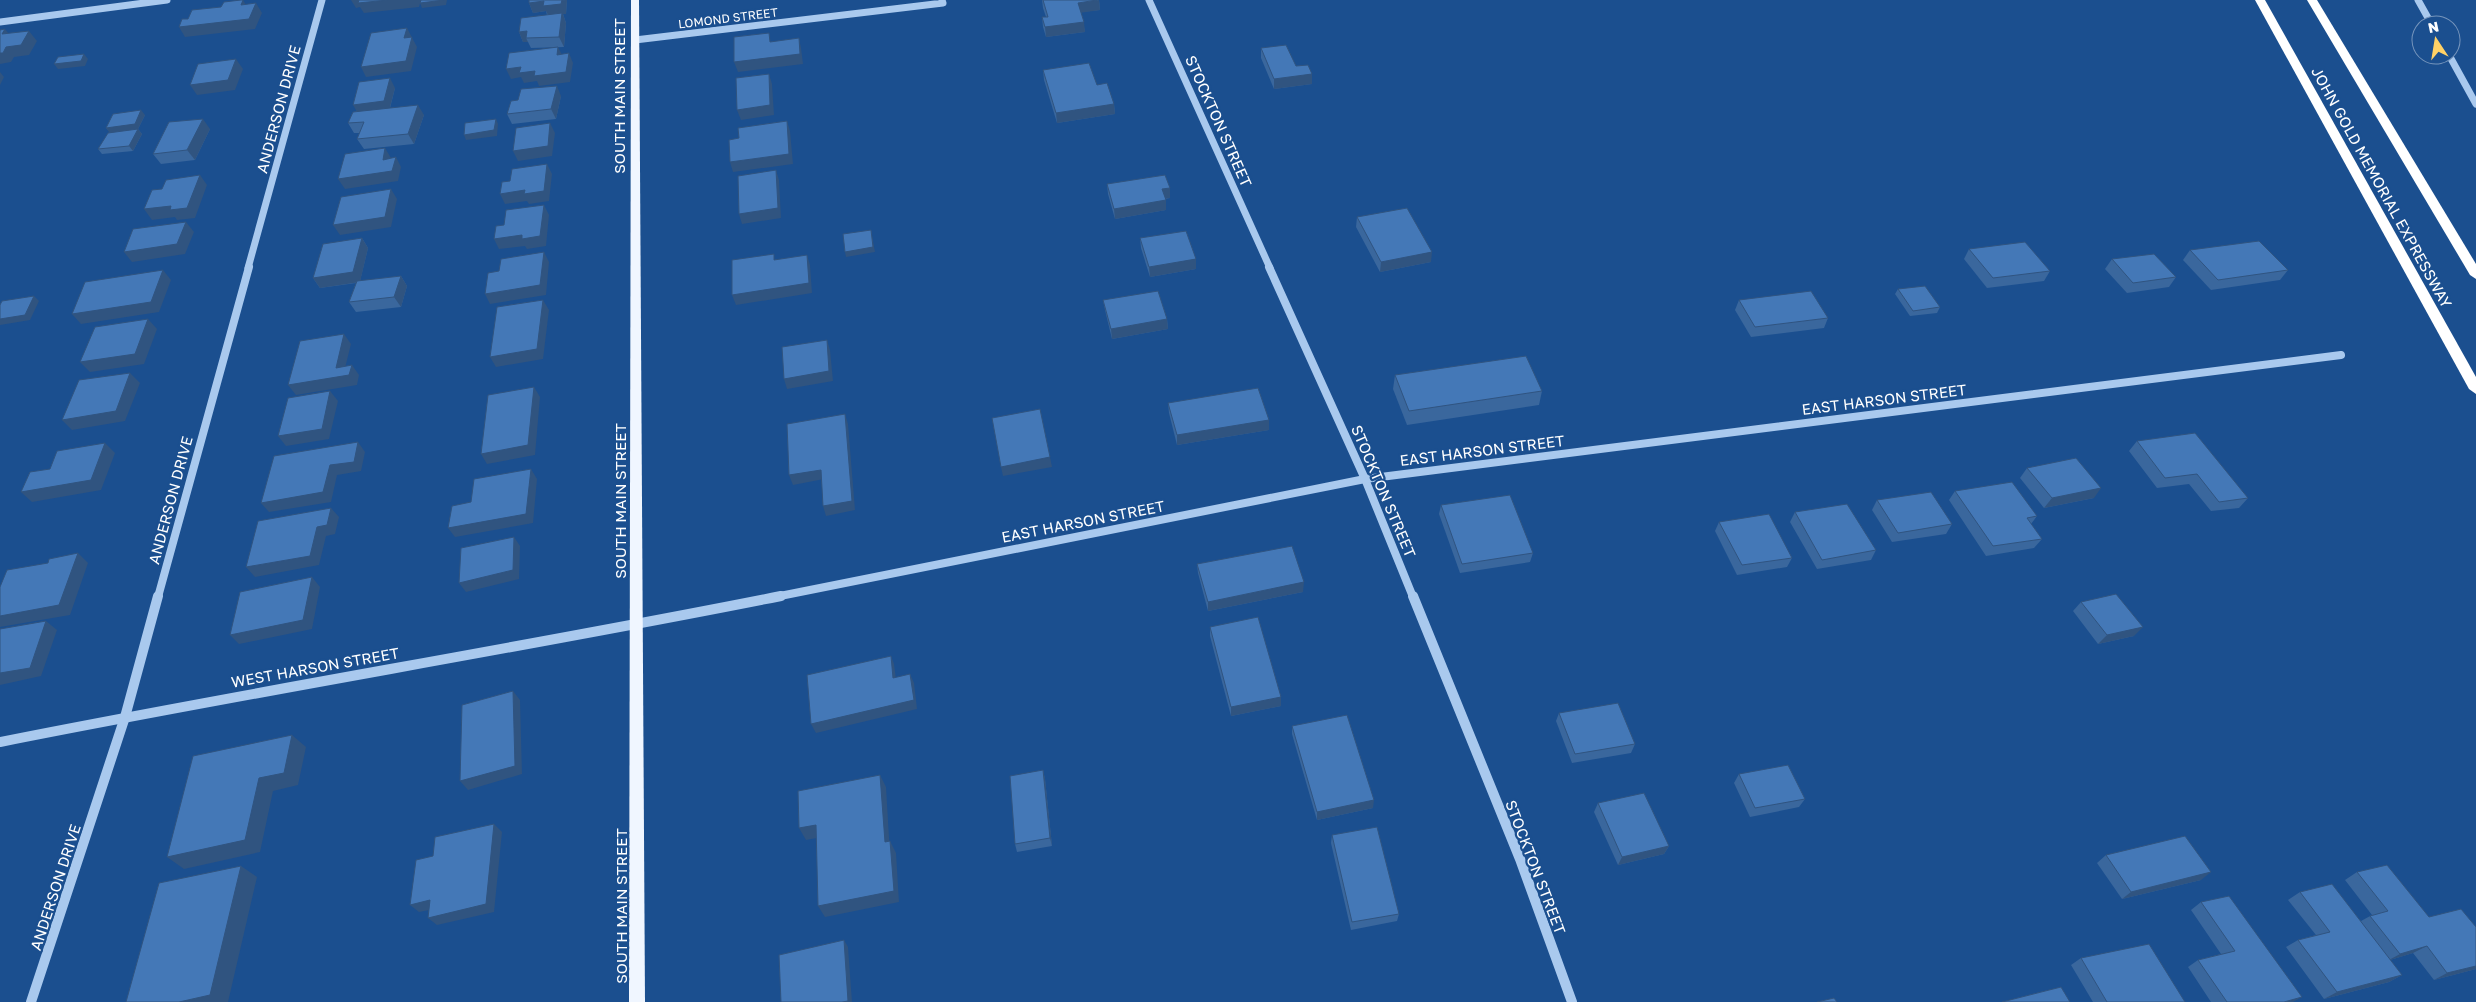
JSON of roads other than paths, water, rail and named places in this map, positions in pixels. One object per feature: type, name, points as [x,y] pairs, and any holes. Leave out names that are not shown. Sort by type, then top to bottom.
[{"type":"highway","name":"JOHN GOLD MEMORIAL EXPRESSWAY","points":[[2260,0],[2476,389]]},
{"type":"highway","name":"JOHN GOLD MEMORIAL EXPRESSWAY","points":[[2312,0],[2476,275]]},
{"type":"main road","name":"SOUTH MAIN STREET","points":[[635,0],[637,1002]]},
{"type":"street","points":[[0,22],[166,0]]},
{"type":"street","name":"ANDERSON DRIVE","points":[[31,1002],[125,717],[322,0]]},
{"type":"street","name":"STOCKTON STREET","points":[[1149,0],[1365,479],[1520,859],[1572,1002]]},
{"type":"street","points":[[2418,0],[2426,15]]},
{"type":"street","name":"LOMOND STREET","points":[[636,40],[942,2]]},
{"type":"street","points":[[2455,65],[2476,104]]},
{"type":"street","name":"EAST HARSON STREET","points":[[636,625],[1365,479],[2341,355]]},
{"type":"street","name":"WEST HARSON STREET","points":[[0,742],[125,717],[636,625]]}]
